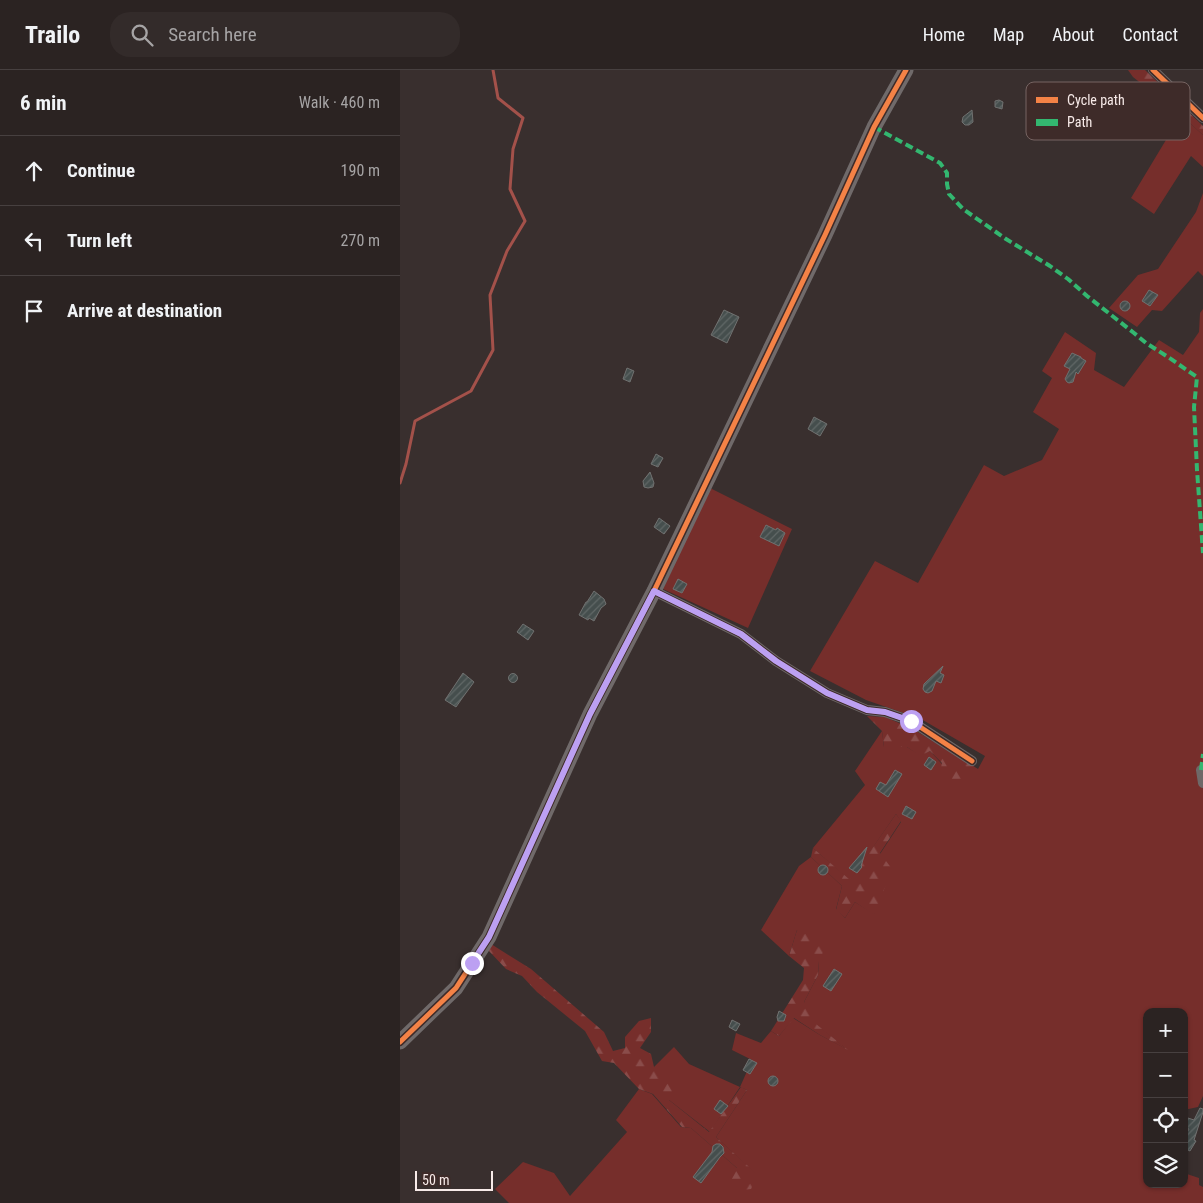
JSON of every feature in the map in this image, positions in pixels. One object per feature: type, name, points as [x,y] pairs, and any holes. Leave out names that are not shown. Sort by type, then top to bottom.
[{"type":"street","points":[[400,1042],[456,988],[489,937],[590,714],[654,591],[816,253],[874,127],[906,70]]},
{"type":"street","points":[[1153,70],[1166,82]]},
{"type":"street","points":[[1190,106],[1203,118]]},
{"type":"street","points":[[654,591],[741,634],[776,661],[827,693],[867,710],[885,712],[911,721],[972,761]]},
{"type":"street","points":[[1201,770],[1203,783]]},
{"type":"green space","points":[[1128,70],[1145,70],[1157,82],[1139,82]]},
{"type":"green space","points":[[1190,113],[1203,126],[1203,135],[1190,123]]},
{"type":"green space","points":[[1190,123],[1203,135],[1203,167],[1191,156],[1154,214],[1131,198],[1166,140],[1190,140]]},
{"type":"green space","points":[[1203,193],[1203,276],[1198,271],[1162,311],[1152,310],[1137,327],[1109,308],[1138,275],[1158,269],[1196,212]]},
{"type":"green space","points":[[1203,309],[1203,1096],[1198,1107],[1188,1109],[1188,1008],[1143,1008],[1143,1188],[1188,1188],[1188,1174],[1199,1178],[1199,1185],[1203,1187],[1203,1203],[509,1203],[495,1189],[523,1162],[554,1173],[570,1196],[627,1132],[616,1120],[639,1089],[652,1094],[681,1127],[691,1128],[737,1168],[757,1175],[716,1137],[747,1090],[740,1087],[752,1060],[732,1050],[736,1033],[761,1043],[771,1031],[779,1036],[793,1018],[845,1048],[815,1024],[804,1002],[818,975],[819,961],[797,930],[789,956],[761,930],[799,866],[811,857],[842,886],[836,909],[845,918],[855,902],[874,914],[880,854],[901,822],[896,814],[850,881],[813,848],[865,785],[855,771],[882,731],[884,747],[907,747],[920,755],[930,751],[942,764],[978,769],[985,756],[921,719],[866,700],[810,671],[875,561],[918,583],[984,465],[1004,476],[1042,460],[1059,429],[1033,412],[1052,378],[1042,371],[1065,332],[1096,353],[1094,370],[1124,387],[1159,340],[1183,355],[1199,332],[1200,313]]},
{"type":"green space","points":[[710,488],[792,529],[748,628],[663,589]]},
{"type":"green space","points":[[867,716],[885,717],[913,729],[978,769],[954,787],[939,777],[942,763],[930,751],[920,756],[907,747],[884,747],[882,731]]},
{"type":"green space","points":[[896,814],[901,821],[880,853],[892,869],[874,915],[855,902],[845,918],[836,910],[842,886],[811,857],[813,848],[850,880]]},
{"type":"green space","points":[[797,930],[828,942],[819,961],[818,975],[804,1002],[820,1014],[816,1024],[848,1050],[794,1018],[779,1036],[771,1031],[803,980],[804,968],[789,956]]},
{"type":"green space","points":[[491,944],[531,969],[604,1032],[613,1051],[625,1048],[625,1037],[639,1021],[651,1018],[651,1032],[640,1048],[651,1054],[654,1067],[678,1080],[680,1094],[669,1100],[709,1132],[741,1087],[747,1090],[716,1137],[758,1175],[751,1189],[742,1190],[731,1180],[737,1168],[691,1128],[682,1127],[653,1094],[639,1089],[614,1063],[602,1061],[585,1031],[537,992],[522,976],[506,969],[489,951]]},
{"type":"green space","points":[[674,1047],[689,1064],[740,1087],[710,1132],[669,1100],[654,1067]]},
{"type":"building","points":[[995,101],[1003,102],[1002,109],[995,107]]},
{"type":"building","points":[[972,110],[973,122],[965,125],[962,122],[963,117]]},
{"type":"building","points":[[1149,290],[1158,295],[1150,306],[1142,301]]},
{"type":"building","points":[[1125,301],[1130,306],[1125,311],[1120,306]]},
{"type":"building","points":[[724,310],[739,317],[727,343],[711,335]]},
{"type":"building","points":[[1072,353],[1086,361],[1078,374],[1076,372],[1073,382],[1069,383],[1065,379],[1070,369],[1064,366]]},
{"type":"building","points":[[627,368],[634,371],[630,382],[623,379]]},
{"type":"building","points":[[814,417],[827,424],[820,436],[808,429]]},
{"type":"building","points":[[656,454],[663,458],[658,467],[651,464]]},
{"type":"building","points":[[650,472],[654,483],[653,487],[644,487],[643,481]]},
{"type":"building","points":[[659,518],[670,526],[664,534],[654,527]]},
{"type":"building","points":[[766,525],[776,530],[777,528],[785,533],[779,546],[760,537]]},
{"type":"building","points":[[678,579],[687,584],[682,593],[673,589]]},
{"type":"building","points":[[594,591],[604,599],[606,604],[601,608],[594,621],[579,615]]},
{"type":"building","points":[[523,624],[534,631],[528,640],[517,632]]},
{"type":"building","points":[[943,666],[940,673],[944,675],[941,683],[936,681],[932,691],[925,692],[923,689],[924,684]]},
{"type":"building","points":[[463,673],[474,682],[456,707],[445,700]]},
{"type":"building","points":[[513,674],[517,678],[513,682],[509,678]]},
{"type":"building","points":[[929,757],[936,762],[931,770],[924,765]]},
{"type":"building","points":[[895,770],[902,774],[888,797],[876,789],[880,782],[886,785]]},
{"type":"building","points":[[906,806],[916,812],[912,819],[902,814]]},
{"type":"building","points":[[867,847],[862,867],[857,873],[849,868]]},
{"type":"building","points":[[823,865],[828,870],[823,875],[818,870]]},
{"type":"building","points":[[834,969],[842,974],[831,991],[823,986]]},
{"type":"building","points":[[779,1011],[786,1015],[784,1021],[778,1021]]},
{"type":"building","points":[[732,1020],[740,1024],[736,1031],[729,1027]]},
{"type":"building","points":[[749,1059],[757,1063],[750,1074],[743,1070]]},
{"type":"building","points":[[771,1076],[775,1076],[778,1081],[777,1085],[771,1086],[768,1083],[768,1079]]},
{"type":"building","points":[[720,1100],[728,1106],[721,1114],[714,1109]]},
{"type":"building","points":[[1200,1108],[1203,1109],[1194,1140],[1196,1141],[1190,1151],[1188,1150],[1188,1118],[1194,1120]]},
{"type":"building","points":[[716,1144],[720,1144],[723,1147],[724,1153],[701,1183],[693,1177]]},
{"type":"waterway","points":[[400,483],[415,421],[471,391],[493,350],[490,295],[507,251],[525,221],[510,189],[513,149],[523,118],[498,98],[493,70]]},
{"type":"marked path","points":[[874,127],[940,163],[947,173],[949,194],[963,209],[1006,239],[1050,266],[1146,343],[1197,377],[1194,407],[1203,553]]},
{"type":"marked path","points":[[1201,770],[1203,754]]},
{"type":"cycle path","points":[[400,1042],[456,988],[489,937],[590,714],[654,591],[825,235],[874,127],[906,70]]},
{"type":"cycle path","points":[[1153,70],[1166,82]]},
{"type":"cycle path","points":[[1190,106],[1203,118]]},
{"type":"cycle path","points":[[654,591],[741,634],[776,661],[827,693],[867,710],[885,712],[911,721],[972,761]]},
{"type":"route","points":[[472,963],[489,937],[590,714],[654,591],[741,634],[776,661],[827,693],[867,710],[885,712],[911,721]]}]
